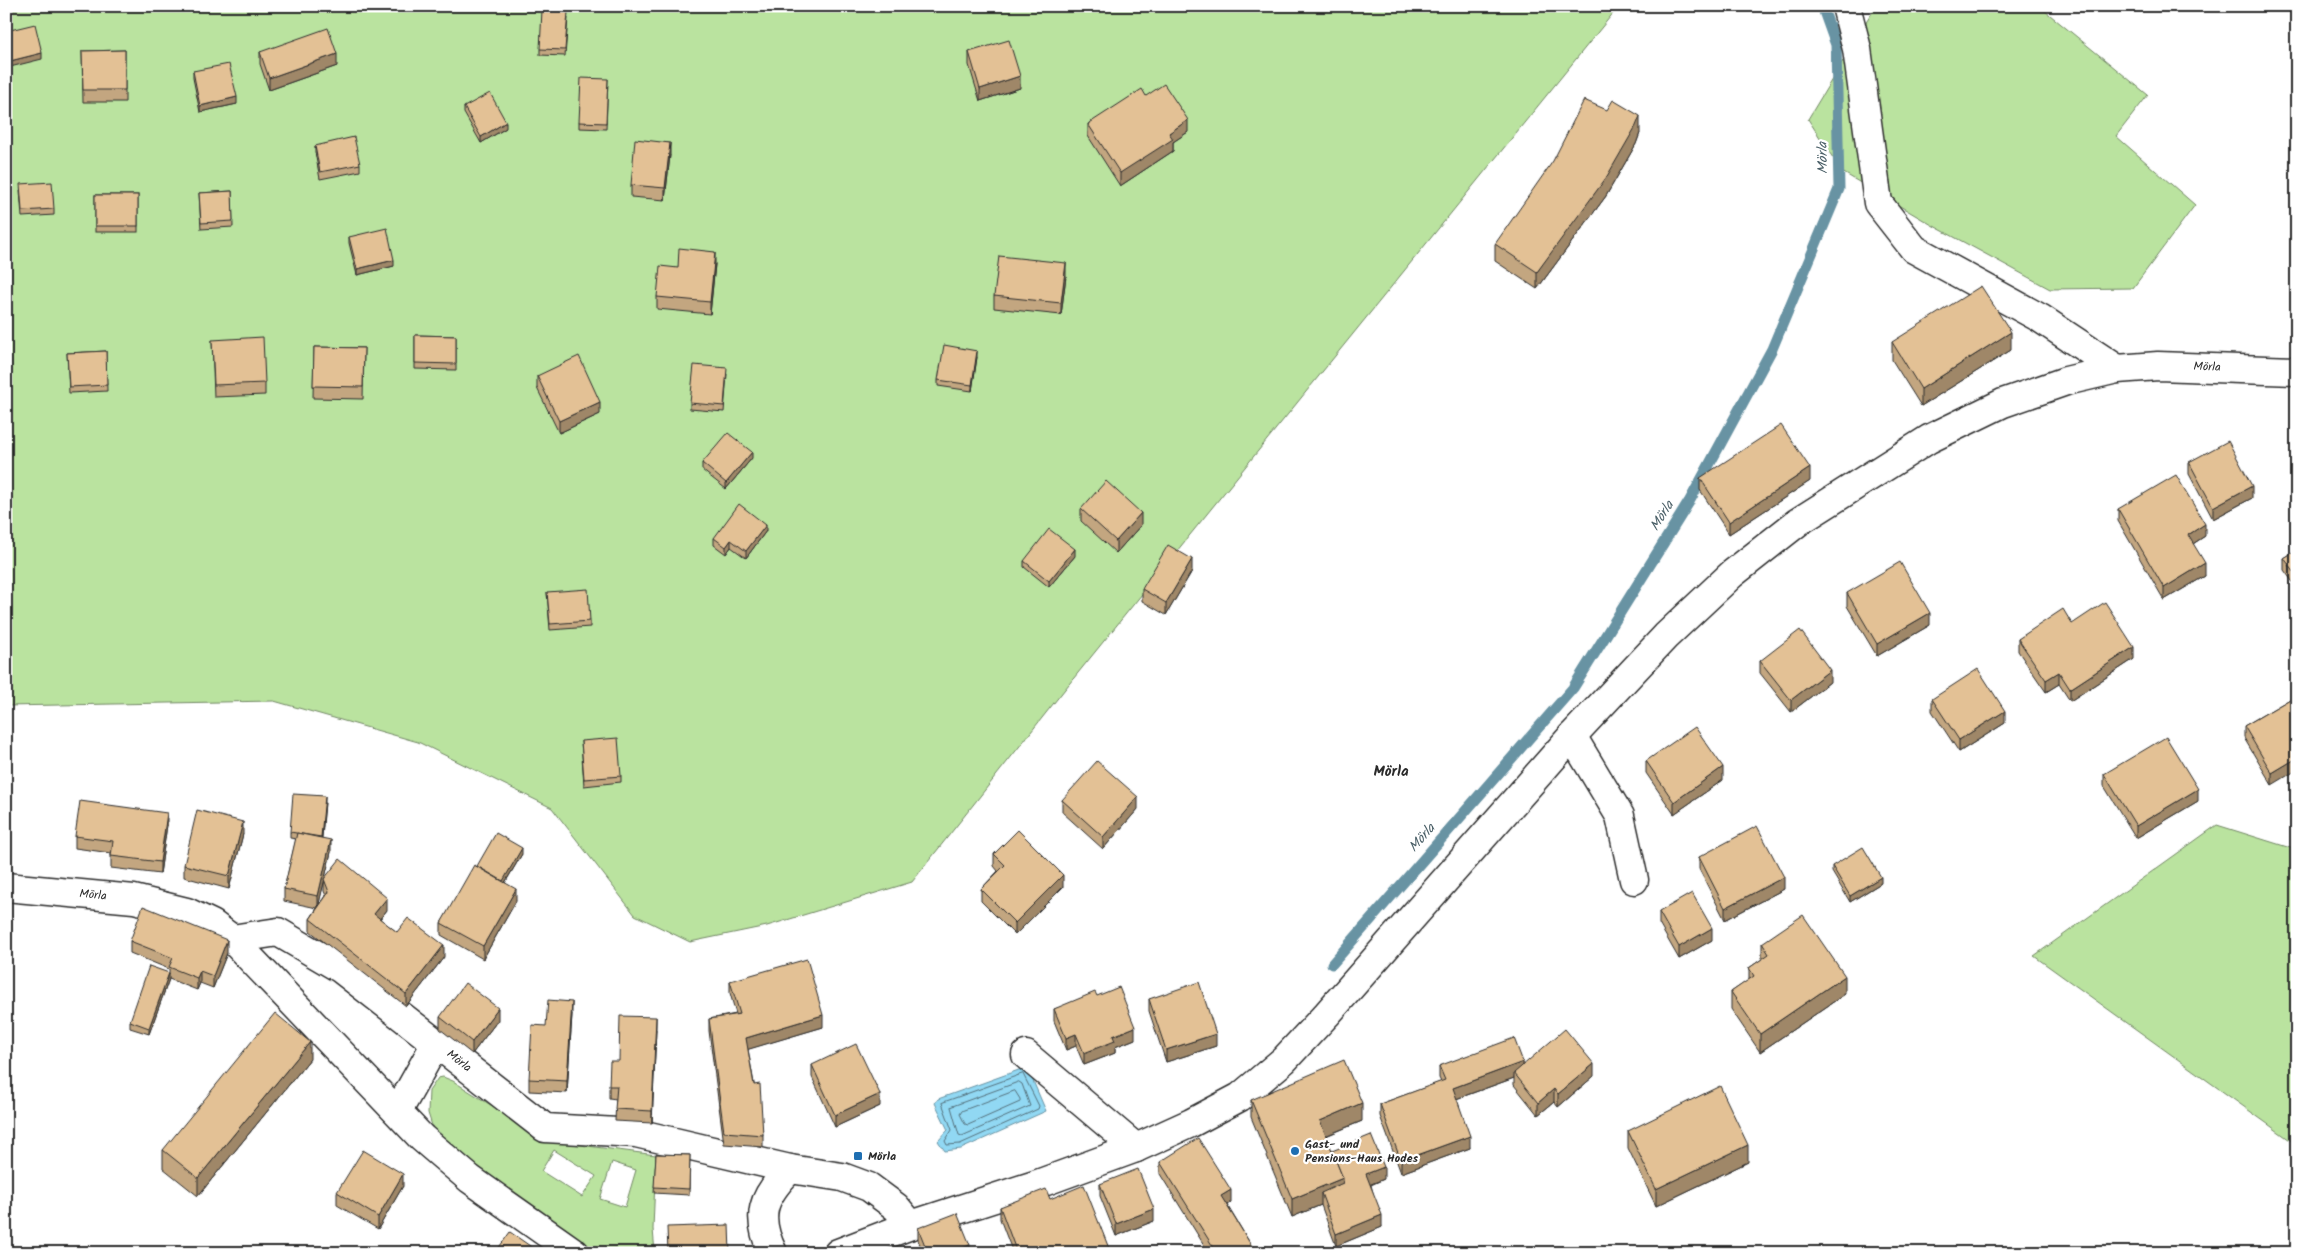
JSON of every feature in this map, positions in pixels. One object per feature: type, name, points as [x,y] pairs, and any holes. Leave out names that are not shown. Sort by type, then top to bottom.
[{"type":"street","points":[[1846,6],[1857,49],[1878,203],[1914,249],[2040,318],[2118,369]]},
{"type":"street","name":"Mörla","points":[[838,1253],[912,1225],[1034,1185],[1136,1148],[1191,1123],[1240,1097],[1284,1060],[1327,1014],[1572,736],[1666,636],[1732,574],[1798,522],[1929,439],[2003,403],[2066,381],[2118,369],[2158,366],[2297,371]]},
{"type":"street","points":[[1572,736],[1620,816],[1634,880]]},
{"type":"street","name":"Mörla","points":[[6,887],[134,899],[187,912],[212,924],[232,939],[422,1138],[470,1179],[575,1253]]},
{"type":"street","name":"Mörla","points":[[232,939],[278,932],[341,969],[545,1128],[636,1133],[790,1169],[842,1176],[869,1186],[896,1207],[912,1225]]},
{"type":"street","name":"Mörla","points":[[398,1111],[436,1043]]},
{"type":"street","points":[[1026,1055],[1136,1148]]},
{"type":"street","points":[[773,1253],[763,1233],[762,1215],[768,1197],[777,1182],[790,1169]]},
{"type":"green space","points":[[6,6],[1619,6],[1065,689],[912,882],[767,926],[690,942],[635,915],[552,808],[418,742],[274,701],[6,706]]},
{"type":"green space","points":[[1876,6],[2039,6],[2148,95],[2116,136],[2195,205],[2133,288],[2050,289],[1932,225],[1842,172],[1808,119]]},
{"type":"green space","points":[[2217,825],[2297,850],[2297,1145],[2034,956]]},
{"type":"green space","points":[[443,1077],[453,1081],[538,1135],[557,1142],[656,1155],[653,1229],[655,1253],[594,1253],[480,1172],[434,1132],[428,1113],[429,1091],[438,1078]],"holes":[[[554,1150],[596,1176],[582,1197],[541,1171]],[[612,1162],[636,1170],[625,1207],[600,1199]]]},
{"type":"water","points":[[1027,1067],[1046,1111],[961,1149],[945,1151],[938,1141],[948,1130],[935,1103],[938,1099]]},
{"type":"building","points":[[542,10],[568,12],[565,50],[540,49]]},
{"type":"building","points":[[35,24],[42,53],[6,62],[6,31]]},
{"type":"building","points":[[328,28],[337,54],[269,78],[260,52]]},
{"type":"building","points":[[1009,40],[1020,76],[980,89],[969,52]]},
{"type":"building","points":[[125,50],[125,90],[83,90],[82,51]]},
{"type":"building","points":[[229,64],[237,97],[200,106],[193,71]]},
{"type":"building","points":[[581,78],[608,79],[606,123],[579,122]]},
{"type":"building","points":[[1164,84],[1188,120],[1169,133],[1173,139],[1120,173],[1088,124],[1142,89],[1146,96]]},
{"type":"building","points":[[490,93],[506,122],[481,137],[464,107]]},
{"type":"building","points":[[1584,100],[1607,110],[1613,100],[1640,116],[1606,178],[1537,272],[1495,244],[1553,161]]},
{"type":"building","points":[[354,137],[360,164],[320,172],[315,146]]},
{"type":"building","points":[[635,139],[670,143],[665,188],[631,185]]},
{"type":"building","points":[[52,182],[54,209],[22,211],[20,184]]},
{"type":"building","points":[[232,191],[233,221],[201,223],[199,193]]},
{"type":"building","points":[[95,195],[138,195],[138,226],[95,226]]},
{"type":"building","points":[[387,228],[394,260],[357,269],[349,237]]},
{"type":"building","points":[[679,248],[715,252],[710,302],[657,297],[660,266],[678,268]]},
{"type":"building","points":[[999,256],[1066,263],[1061,303],[994,296]]},
{"type":"building","points":[[1981,286],[2011,332],[1921,389],[1892,342]]},
{"type":"building","points":[[415,335],[456,336],[456,364],[415,363]]},
{"type":"building","points":[[263,337],[265,383],[214,385],[212,340]]},
{"type":"building","points":[[944,345],[977,351],[972,385],[938,380]]},
{"type":"building","points":[[314,347],[364,348],[363,387],[313,386]]},
{"type":"building","points":[[106,351],[107,385],[69,387],[67,353]]},
{"type":"building","points":[[579,356],[600,402],[559,421],[537,376]]},
{"type":"building","points":[[694,365],[727,368],[724,406],[690,403]]},
{"type":"building","points":[[1781,425],[1810,468],[1729,522],[1700,478]]},
{"type":"building","points":[[728,433],[752,452],[726,483],[702,463]]},
{"type":"building","points":[[2228,441],[2252,486],[2213,507],[2189,462]]},
{"type":"building","points":[[2176,475],[2205,524],[2188,535],[2205,563],[2164,588],[2118,509]]},
{"type":"building","points":[[1106,481],[1141,513],[1116,541],[1081,509]]},
{"type":"building","points":[[739,504],[766,525],[746,551],[731,540],[726,547],[714,538]]},
{"type":"building","points":[[1049,529],[1075,549],[1049,581],[1024,561]]},
{"type":"building","points":[[1168,545],[1192,559],[1166,603],[1142,589]]},
{"type":"building","points":[[2297,550],[2297,576],[2284,558]]},
{"type":"building","points":[[1900,562],[1930,613],[1877,644],[1847,593]]},
{"type":"building","points":[[588,589],[590,621],[550,624],[547,592]]},
{"type":"building","points":[[2105,602],[2134,647],[2070,689],[2059,672],[2046,680],[2018,639],[2063,609],[2072,624]]},
{"type":"building","points":[[1800,630],[1830,670],[1791,700],[1760,661]]},
{"type":"building","points":[[1978,669],[2005,711],[1959,740],[1932,699]]},
{"type":"building","points":[[2297,695],[2297,758],[2272,773],[2244,726]]},
{"type":"building","points":[[1695,727],[1723,767],[1674,802],[1646,761]]},
{"type":"building","points":[[2166,737],[2198,789],[2136,826],[2104,774]]},
{"type":"building","points":[[618,738],[621,776],[584,779],[581,741]]},
{"type":"building","points":[[1097,761],[1138,797],[1103,837],[1062,800]]},
{"type":"building","points":[[293,794],[325,796],[321,837],[290,832]]},
{"type":"building","points":[[80,801],[167,813],[160,862],[111,856],[113,841],[75,836]]},
{"type":"building","points":[[197,810],[243,822],[229,876],[184,865]]},
{"type":"building","points":[[1757,826],[1784,877],[1725,908],[1699,857]]},
{"type":"building","points":[[1018,830],[1063,875],[1015,923],[981,889],[1005,865],[994,854]]},
{"type":"building","points":[[297,833],[331,840],[318,896],[284,889]]},
{"type":"building","points":[[496,833],[522,848],[503,881],[477,866]]},
{"type":"building","points":[[1863,847],[1881,877],[1850,896],[1832,866]]},
{"type":"building","points":[[340,859],[387,898],[374,914],[397,932],[408,918],[444,945],[406,994],[310,919],[329,892],[324,879]]},
{"type":"building","points":[[474,865],[516,889],[483,946],[441,923]]},
{"type":"building","points":[[1692,893],[1712,928],[1679,947],[1659,912]]},
{"type":"building","points":[[143,906],[227,940],[213,976],[200,971],[197,978],[169,967],[173,958],[130,941]]},
{"type":"building","points":[[1803,915],[1845,976],[1760,1034],[1731,992],[1754,976],[1749,968],[1769,954],[1762,943]]},
{"type":"building","points":[[807,959],[823,1015],[746,1038],[754,1085],[760,1084],[763,1135],[724,1132],[709,1019],[740,1014],[730,981]]},
{"type":"building","points":[[149,966],[169,973],[149,1028],[130,1021]]},
{"type":"building","points":[[1199,982],[1216,1034],[1166,1050],[1149,999]]},
{"type":"building","points":[[465,983],[498,1008],[472,1042],[440,1017]]},
{"type":"building","points":[[1119,987],[1135,1027],[1113,1036],[1115,1041],[1084,1053],[1076,1034],[1066,1038],[1054,1009],[1095,992],[1097,996]]},
{"type":"building","points":[[548,1000],[572,1002],[567,1081],[529,1079],[532,1025],[546,1026]]},
{"type":"building","points":[[275,1013],[310,1042],[198,1178],[163,1150]]},
{"type":"building","points":[[620,1016],[656,1017],[652,1111],[615,1109],[617,1086],[609,1086],[610,1061],[619,1061]]},
{"type":"building","points":[[1565,1029],[1594,1064],[1558,1094],[1554,1089],[1538,1103],[1514,1073]]},
{"type":"building","points":[[1514,1038],[1523,1062],[1453,1088],[1470,1136],[1401,1161],[1380,1104],[1445,1080],[1439,1066]]},
{"type":"building","points":[[856,1044],[880,1094],[835,1115],[812,1065]]},
{"type":"building","name":"Gast- und Pensions-Haus Hodes","points":[[1344,1060],[1362,1103],[1320,1121],[1343,1178],[1292,1199],[1251,1100]]},
{"type":"building","points":[[1720,1086],[1748,1145],[1656,1189],[1628,1131]]},
{"type":"building","points":[[1371,1135],[1384,1167],[1366,1174],[1382,1215],[1336,1234],[1321,1193],[1343,1183],[1343,1178],[1332,1151]]},
{"type":"building","points":[[1198,1138],[1231,1190],[1221,1196],[1256,1253],[1217,1253],[1160,1162]]},
{"type":"building","points":[[363,1150],[403,1174],[378,1217],[337,1192]]},
{"type":"building","points":[[656,1154],[690,1155],[689,1189],[654,1187]]},
{"type":"building","points":[[1138,1169],[1154,1209],[1116,1224],[1100,1184]]},
{"type":"building","points":[[1084,1185],[1110,1251],[1105,1253],[1017,1253],[1000,1207],[1046,1189],[1050,1199]]},
{"type":"building","points":[[957,1213],[970,1245],[949,1253],[928,1253],[918,1228]]},
{"type":"building","points":[[729,1225],[730,1253],[668,1253],[667,1227]]},
{"type":"building","points":[[510,1232],[540,1253],[495,1253]]},
{"type":"waterway","name":"Mörla","points":[[1332,964],[1573,688],[1689,502],[1772,349],[1839,189],[1836,45],[1822,6]]},
{"type":"place","name":"Gast- und Pensions-Haus Hodes","points":[[1295,1151]]},
{"type":"place","name":"Mörla","points":[[858,1156]]},
{"type":"district","name":"Mörla","points":[[1391,772]]}]
